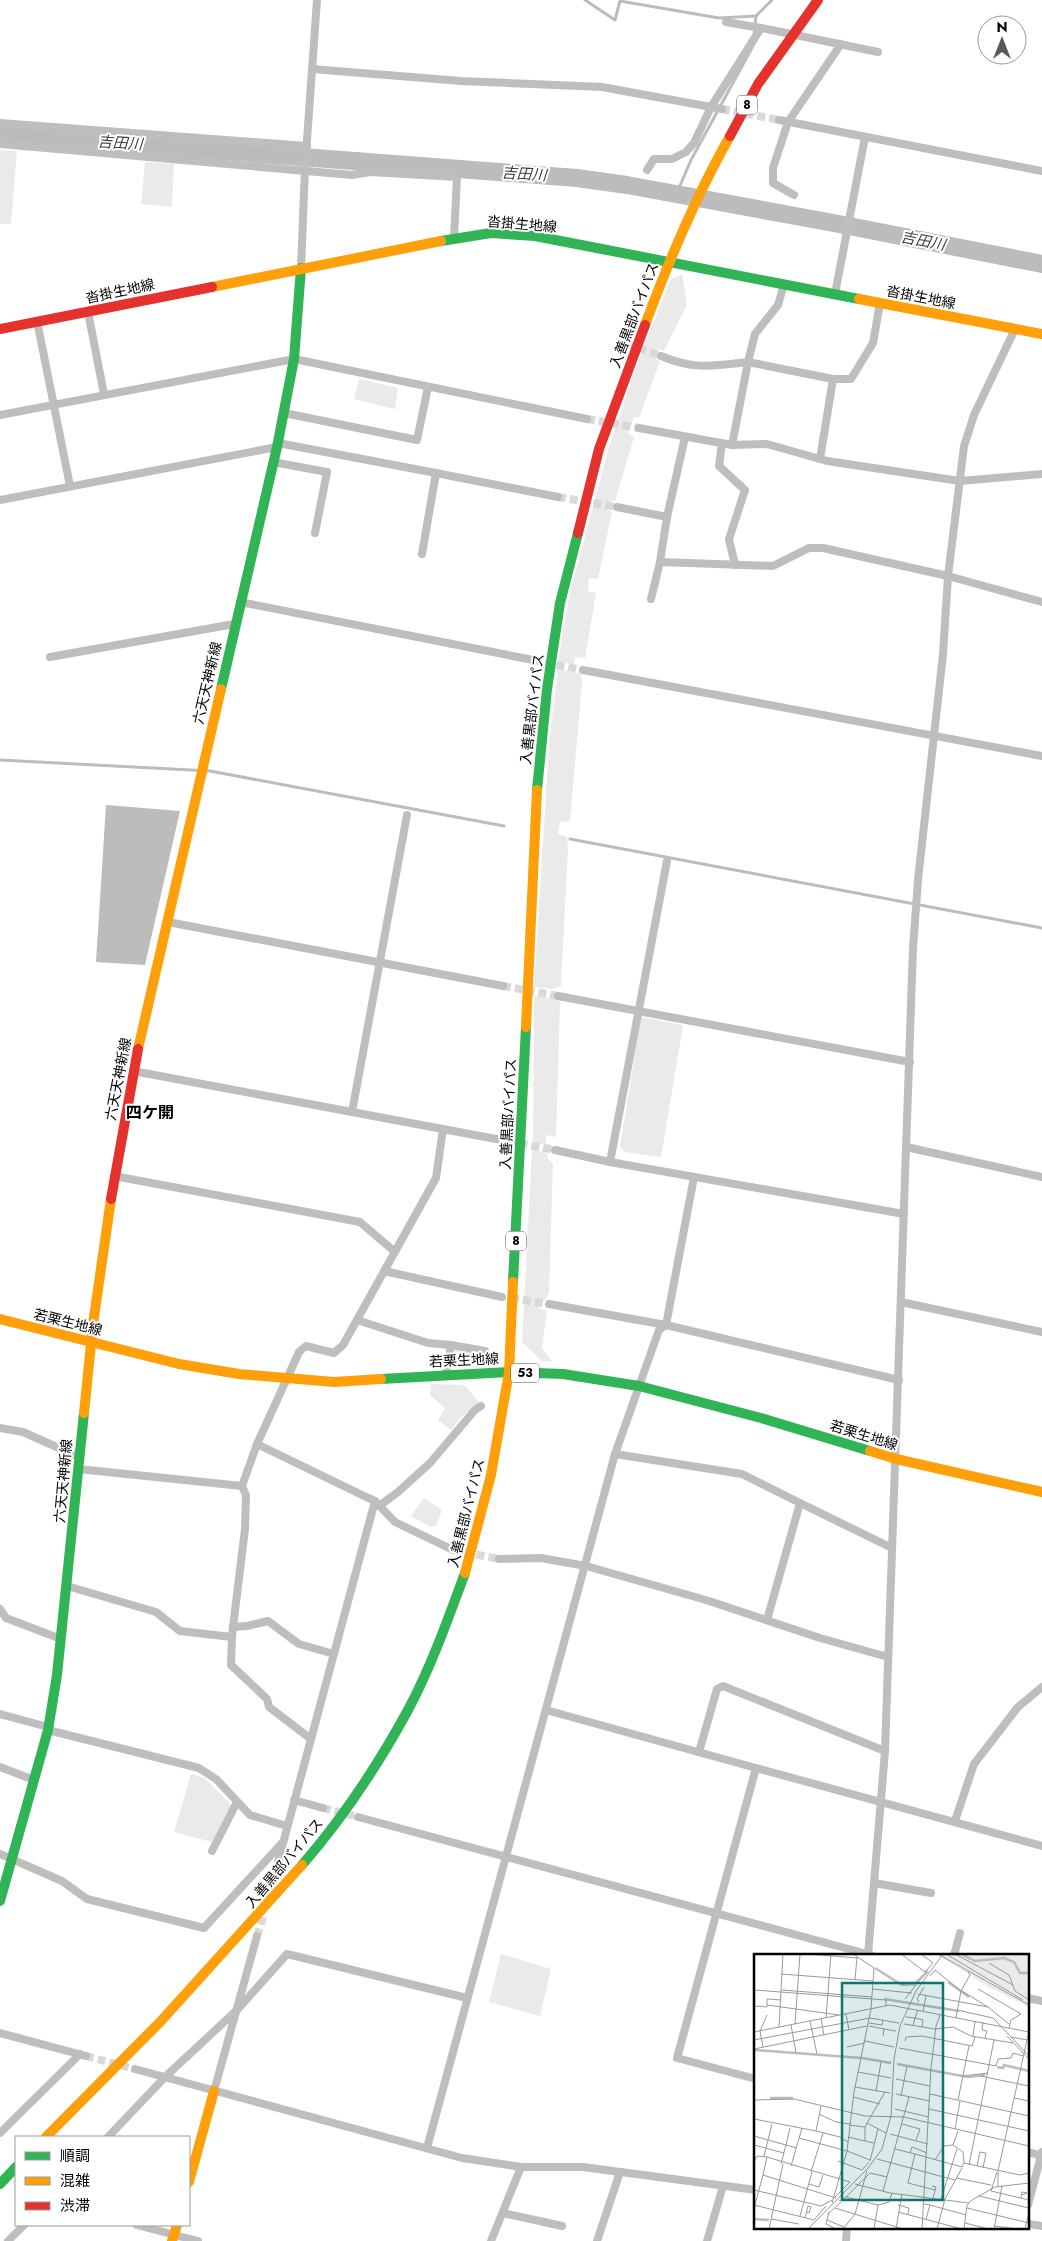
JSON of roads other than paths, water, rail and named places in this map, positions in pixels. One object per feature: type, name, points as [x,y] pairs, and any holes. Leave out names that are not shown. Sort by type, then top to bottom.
[{"type":"main road","name":"入善黒部バイパス","points":[[47,2136],[160,2021],[266,1907],[324,1840],[360,1788],[408,1710],[441,1637],[468,1564],[491,1475],[509,1372],[537,790],[547,689],[560,603],[599,449],[670,261],[714,164],[758,84],[818,0]]},
{"type":"main road","name":"沓掛生地線","points":[[0,329],[454,238],[491,233],[535,236],[1042,334]]},
{"type":"main road","name":"六天天神新線","points":[[0,1901],[48,1729],[67,1586],[91,1342],[114,1176],[133,1071],[234,624],[284,413],[294,359],[301,268]]},
{"type":"main road","name":"若栗生地線","points":[[0,1319],[179,1364],[239,1374],[286,1379],[334,1382],[509,1372],[562,1374],[639,1386],[761,1418],[896,1459],[1042,1492]]},
{"type":"main road","points":[[190,2178],[214,2091]]},
{"type":"main road","points":[[0,2184],[15,2169]]},
{"type":"street","points":[[301,268],[306,146],[317,0]]},
{"type":"street","points":[[726,22],[878,52]]},
{"type":"street","points":[[646,170],[654,159],[672,159],[686,152],[694,143],[711,107],[760,28]]},
{"type":"street","points":[[794,195],[773,183],[772,175],[788,122],[841,44]]},
{"type":"street","points":[[312,69],[461,81],[602,87],[722,109]]},
{"type":"street","points":[[779,120],[1042,172]]},
{"type":"street","points":[[0,123],[306,146]]},
{"type":"street","points":[[836,294],[865,136]]},
{"type":"street","points":[[0,144],[352,174],[370,172],[457,178],[454,238]]},
{"type":"street","points":[[732,445],[755,334],[778,304],[784,284]]},
{"type":"street","points":[[661,356],[681,365],[704,366],[748,362],[834,379],[852,379],[872,343],[880,303]]},
{"type":"street","points":[[88,312],[104,394]]},
{"type":"street","points":[[37,322],[70,486]]},
{"type":"street","points":[[869,1954],[885,1751],[913,948],[933,736],[943,654],[948,576],[964,446],[974,415],[1014,329]]},
{"type":"street","points":[[0,415],[53,403],[294,359],[587,419]]},
{"type":"street","points":[[820,459],[834,379]]},
{"type":"street","points":[[284,413],[416,440],[428,387]]},
{"type":"street","points":[[640,428],[732,445],[767,444],[820,459],[960,481],[1042,474]]},
{"type":"street","points":[[651,599],[684,437]]},
{"type":"street","points":[[722,443],[719,466],[745,490],[729,539],[735,566]]},
{"type":"street","points":[[0,500],[277,445],[558,497]]},
{"type":"street","points":[[273,462],[327,472],[315,534]]},
{"type":"street","points":[[422,554],[436,474]]},
{"type":"street","points":[[617,507],[667,517]]},
{"type":"street","points":[[660,562],[773,566],[809,548],[823,548],[948,576],[1042,602]]},
{"type":"street","points":[[240,602],[533,660]]},
{"type":"street","points":[[50,658],[234,624]]},
{"type":"street","points":[[583,670],[1042,756]]},
{"type":"street","points":[[352,1112],[407,815]]},
{"type":"street","points":[[610,1162],[667,862]]},
{"type":"street","points":[[168,922],[503,986]]},
{"type":"street","points":[[558,996],[910,1062]]},
{"type":"street","points":[[133,1071],[496,1139]]},
{"type":"street","points":[[311,1739],[269,1707],[267,1699],[231,1665],[233,1627],[245,1529],[246,1495],[242,1486],[257,1444],[299,1352],[306,1346],[334,1353],[343,1345],[396,1252],[436,1178],[443,1129]]},
{"type":"street","points":[[906,1147],[1042,1177]]},
{"type":"street","points":[[555,1150],[610,1162],[904,1214]]},
{"type":"street","points":[[114,1176],[360,1222],[396,1252]]},
{"type":"street","points":[[427,2148],[615,1454],[659,1330],[666,1325],[694,1177]]},
{"type":"street","points":[[384,1271],[502,1297]]},
{"type":"street","points":[[901,1302],[1042,1332]]},
{"type":"street","points":[[549,1304],[666,1325],[899,1380]]},
{"type":"street","points":[[357,1320],[428,1343],[485,1351]]},
{"type":"street","points":[[446,1375],[451,1345]]},
{"type":"street","points":[[278,1862],[377,1504],[416,1477],[475,1410],[481,1406]]},
{"type":"street","points":[[0,1428],[23,1432],[79,1457]]},
{"type":"street","points":[[257,1444],[377,1504],[395,1522],[454,1550]]},
{"type":"street","points":[[615,1454],[742,1474],[892,1548]]},
{"type":"street","points":[[78,1469],[242,1486]]},
{"type":"street","points":[[767,1620],[800,1503]]},
{"type":"street","points":[[499,1559],[541,1558],[586,1566],[706,1600],[820,1638],[888,1657]]},
{"type":"street","points":[[67,1586],[156,1612],[180,1631],[232,1637]]},
{"type":"street","points":[[0,1609],[6,1618],[61,1639]]},
{"type":"street","points":[[233,1627],[268,1621],[299,1644],[334,1654]]},
{"type":"street","points":[[699,1752],[717,1689],[723,1686],[885,1751]]},
{"type":"street","points":[[955,1821],[974,1764],[1018,1707],[1042,1687]]},
{"type":"street","points":[[546,1710],[1042,1846]]},
{"type":"street","points":[[0,1714],[48,1729],[199,1768],[216,1779],[250,1815],[287,1826]]},
{"type":"street","points":[[0,1767],[34,1780]]},
{"type":"street","points":[[754,2078],[677,2058],[756,1768]]},
{"type":"street","points":[[294,1800],[323,1808]]},
{"type":"street","points":[[212,1851],[237,1802]]},
{"type":"street","points":[[358,1817],[865,1954]]},
{"type":"street","points":[[0,1854],[62,1881],[87,1900],[204,1928],[284,1841]]},
{"type":"street","points":[[874,1882],[930,1893]]},
{"type":"street","points":[[954,1954],[960,1933]]},
{"type":"street","points":[[214,2091],[257,1936]]},
{"type":"street","points":[[109,2136],[165,2077],[237,2010],[287,1954],[467,1998]]},
{"type":"street","points":[[0,2033],[83,2055],[0,2134]]},
{"type":"street","points":[[135,2069],[462,2158],[521,2167],[583,2167],[754,2190]]},
{"type":"street","points":[[1030,2198],[1042,2155]]},
{"type":"street","points":[[491,2241],[521,2167]]},
{"type":"street","points":[[597,2241],[620,2172]]},
{"type":"street","points":[[707,2241],[723,2186]]},
{"type":"street","points":[[503,2214],[562,2226]]},
{"type":"street","points":[[8,2241],[23,2226]]},
{"type":"street","points":[[142,2226],[174,2233],[198,2241]]},
{"type":"street","points":[[846,2241],[847,2228]]},
{"type":"waterway","points":[[585,0],[615,20],[620,1],[719,18],[756,16],[772,0]]},
{"type":"waterway","points":[[754,35],[756,16]]},
{"type":"waterway","points":[[676,195],[691,160],[753,46]]},
{"type":"waterway","name":"吉田川","points":[[0,134],[577,178],[627,185],[839,224],[1042,264]]},
{"type":"waterway","points":[[0,760],[210,771],[504,826]]},
{"type":"waterway","points":[[570,839],[1042,928]]},
{"type":"tunnel","points":[[722,109],[779,120]]},
{"type":"tunnel","points":[[616,340],[661,356]]},
{"type":"tunnel","points":[[587,419],[639,428]]},
{"type":"tunnel","points":[[558,497],[617,507]]},
{"type":"tunnel","points":[[533,660],[583,670]]},
{"type":"tunnel","points":[[503,986],[558,996]]},
{"type":"tunnel","points":[[496,1139],[555,1150]]},
{"type":"tunnel","points":[[511,1298],[549,1304]]},
{"type":"tunnel","points":[[453,1550],[499,1559]]},
{"type":"tunnel","points":[[323,1808],[358,1817]]},
{"type":"tunnel","points":[[267,1901],[278,1862]]},
{"type":"tunnel","points":[[257,1936],[264,1914]]},
{"type":"tunnel","points":[[86,2056],[135,2069]]},
{"type":"district","name":"四ケ開","points":[[150,1112]]}]
